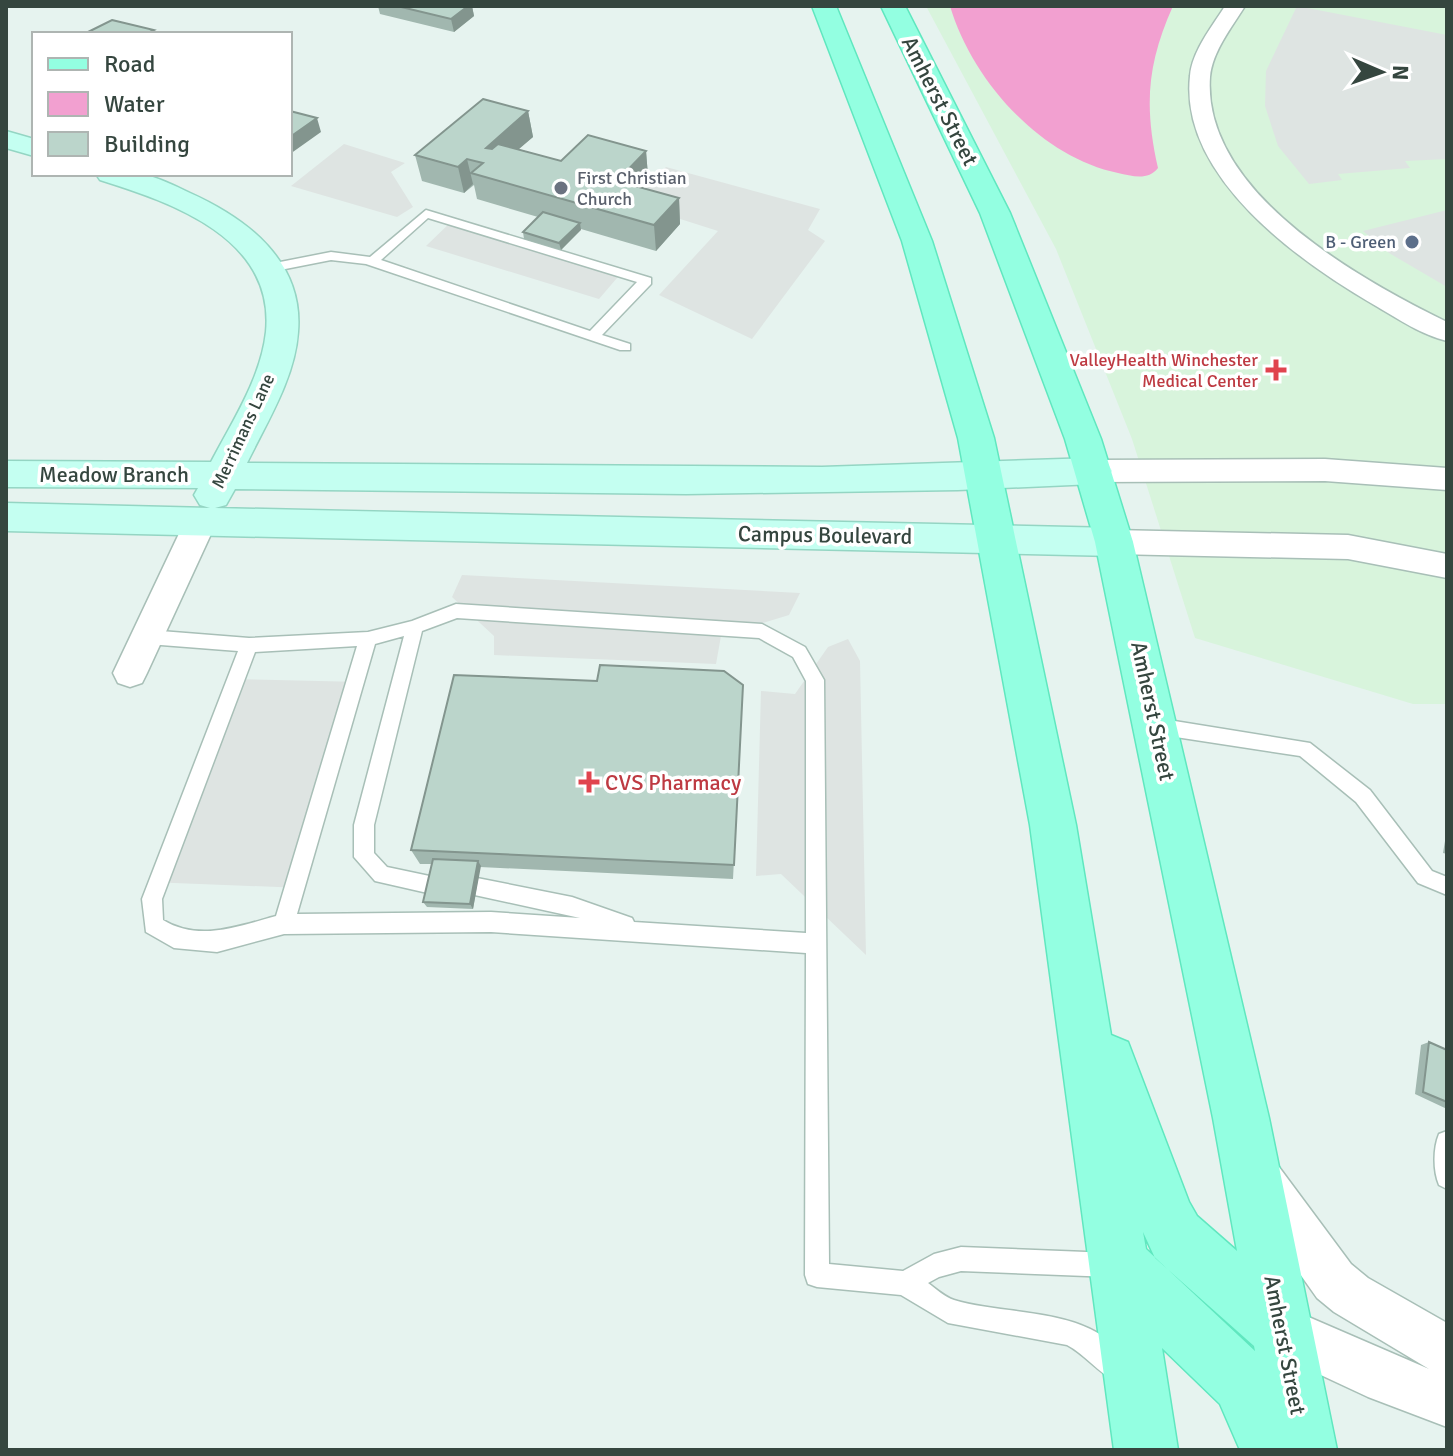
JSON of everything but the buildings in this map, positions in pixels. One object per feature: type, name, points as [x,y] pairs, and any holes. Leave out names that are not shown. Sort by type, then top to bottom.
[{"type":"main road","points":[[824,6],[917,241],[976,438],[1053,825],[1143,1422]]},
{"type":"main road","name":"Amherst Street","points":[[893,6],[995,213],[1094,471],[1114,542],[1156,726],[1250,1165],[1305,1450]]},
{"type":"main road","points":[[6,139],[32,147]]},
{"type":"main road","name":"Merrimans Lane","points":[[115,176],[218,218],[257,250],[280,289],[284,315],[278,352],[266,387],[201,521]]},
{"type":"main road","points":[[223,473],[819,482],[983,478],[1094,471]]},
{"type":"main road","name":"Meadow Branch","points":[[6,474],[223,473]]},
{"type":"main road","name":"Meadow Branch","points":[[6,517],[201,521]]},
{"type":"main road","name":"Campus Boulevard","points":[[201,521],[1114,542]]},
{"type":"main road","points":[[1077,972],[1166,1218],[1176,1237],[1283,1331]]},
{"type":"main road","points":[[1120,1266],[1242,1382],[1273,1450]]},
{"type":"street","points":[[1235,6],[1210,47],[1200,76],[1200,103],[1208,134],[1223,163],[1270,218],[1303,246],[1365,289],[1447,333]]},
{"type":"street","points":[[1094,471],[1325,470],[1447,479]]},
{"type":"street","name":"Merrimans Lane","points":[[130,673],[201,521]]},
{"type":"street","name":"Campus Boulevard","points":[[1114,542],[1326,545],[1379,551],[1447,566]]},
{"type":"street","points":[[1250,1165],[1315,1260],[1334,1281],[1351,1295],[1447,1351]]},
{"type":"street","points":[[1283,1331],[1386,1379],[1447,1401]]},
{"type":"lane","points":[[372,261],[426,214],[646,281],[593,336]]},
{"type":"lane","points":[[270,268],[331,256],[372,261],[625,347]]},
{"type":"lane","points":[[148,637],[249,645],[368,639],[415,627],[456,611],[762,631],[799,652],[815,680],[817,1275],[905,1283],[948,1311],[1070,1333],[1093,1345],[1143,1422]]},
{"type":"lane","points":[[415,627],[364,825],[364,857],[382,875],[432,885]]},
{"type":"lane","points":[[284,924],[368,639]]},
{"type":"lane","points":[[249,645],[152,899],[153,925],[174,938],[217,942],[284,924],[491,922],[815,944]]},
{"type":"lane","points":[[1156,726],[1304,749],[1363,796],[1425,877],[1447,886]]},
{"type":"lane","points":[[477,887],[572,906],[645,933]]},
{"type":"lane","points":[[1447,1142],[1447,1177]]},
{"type":"lane","points":[[905,1283],[934,1266],[961,1259],[1120,1266]]},
{"type":"shaded area","name":"ValleyHealth Winchester Medical Center","points":[[926,6],[1447,6],[1447,704],[1413,704],[1195,638],[1132,439],[1056,249]]},
{"type":"shaded area","points":[[1297,6],[1447,35],[1447,159],[1405,161],[1410,168],[1338,174],[1342,180],[1309,184],[1278,146],[1265,106],[1266,71]]},
{"type":"shaded area","points":[[344,144],[405,163],[391,172],[413,207],[397,217],[291,186]]},
{"type":"shaded area","points":[[666,167],[820,209],[808,230],[825,241],[752,339],[659,295],[718,231],[630,203]]},
{"type":"shaded area","name":"B - Green","points":[[1447,210],[1447,287],[1389,253],[1363,231]]},
{"type":"shaded area","points":[[454,219],[623,271],[599,299],[426,246]]},
{"type":"shaded area","points":[[462,575],[800,593],[789,615],[721,636],[716,664],[494,655],[494,636],[452,597]]},
{"type":"shaded area","points":[[848,639],[860,661],[866,955],[781,874],[756,876],[761,691],[795,694],[828,647]]},
{"type":"shaded area","points":[[231,679],[362,682],[302,888],[149,882]]},
{"type":"water","points":[[950,6],[1173,6],[1158,47],[1150,86],[1151,125],[1158,168],[1145,176],[1118,173],[1062,151],[1036,133],[992,87],[960,34]]},
{"type":"place","name":"First Christian Church","points":[[561,188]]},
{"type":"place","name":"B - Green","points":[[1412,242]]},
{"type":"place","name":"ValleyHealth Winchester Medical Center","points":[[1276,370]]},
{"type":"place","name":"CVS Pharmacy","points":[[589,782]]}]
